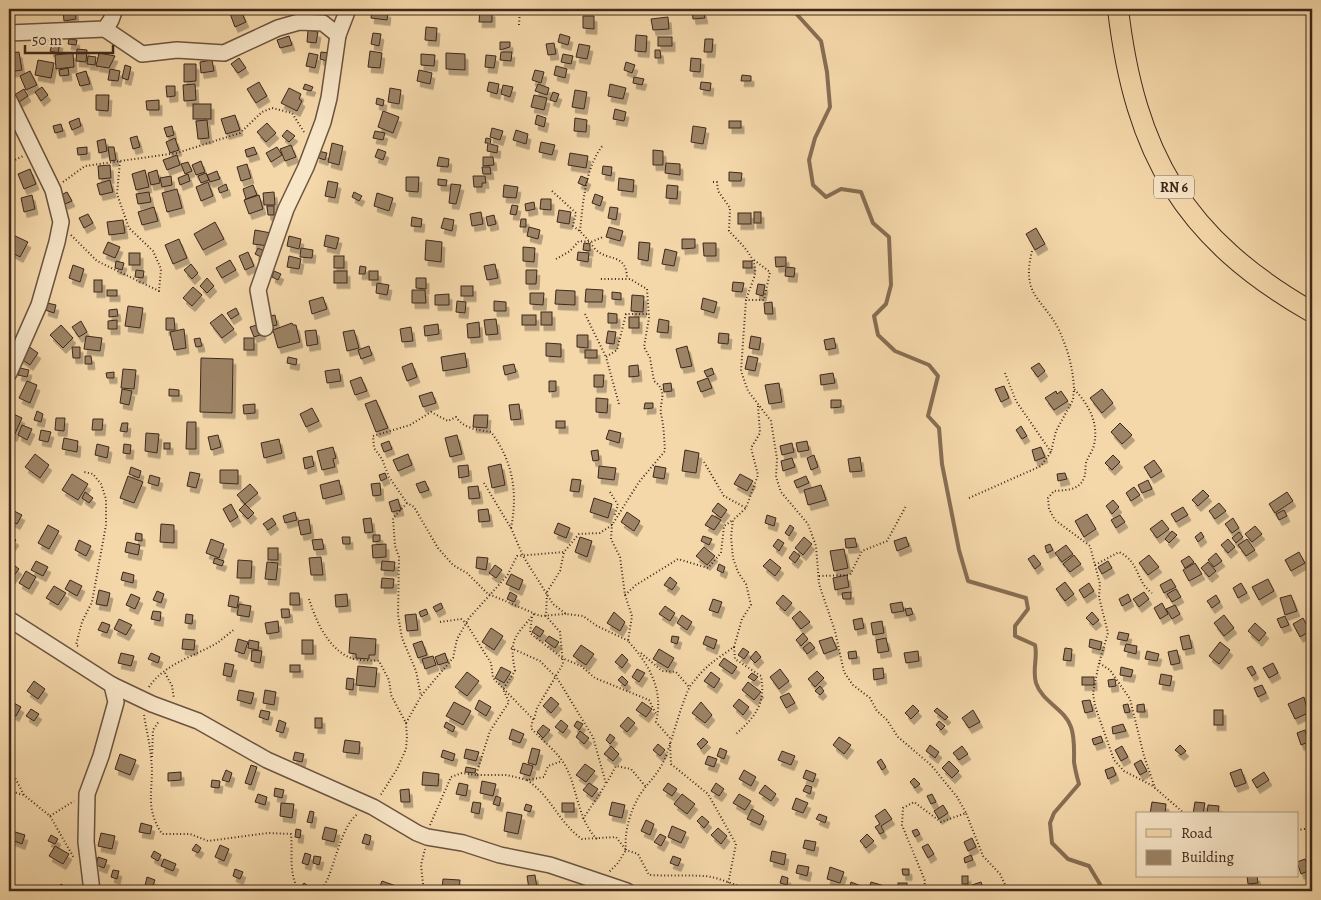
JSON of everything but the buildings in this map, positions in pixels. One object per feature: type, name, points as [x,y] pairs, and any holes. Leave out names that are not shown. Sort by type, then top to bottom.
[{"type":"main road","name":"RN 6","points":[[1118,9],[1128,72],[1136,106],[1148,141],[1171,184],[1206,231],[1236,261],[1288,299],[1312,312]]},
{"type":"street","points":[[105,29],[111,20],[114,9]]},
{"type":"street","points":[[265,328],[258,290],[286,209],[314,146],[329,98],[338,35],[348,9]]},
{"type":"street","points":[[9,33],[105,29],[142,54],[177,50],[224,53],[270,31],[299,22],[323,23],[338,35]]},
{"type":"street","points":[[9,100],[53,190],[60,222],[57,242],[39,305],[9,373]]},
{"type":"street","points":[[9,619],[112,685],[142,700],[198,721],[267,760],[372,807],[428,837],[463,843],[500,855],[550,865],[627,891]]},
{"type":"street","points":[[92,891],[88,871],[86,842],[86,794],[101,756],[116,702],[112,685]]},
{"type":"path","points":[[519,24],[520,9]]},
{"type":"path","points":[[53,190],[85,166],[177,153],[240,133],[262,112],[272,108],[292,113],[314,146]]},
{"type":"path","points":[[580,231],[584,198],[594,156],[603,145]]},
{"type":"path","points":[[60,222],[82,249],[98,262],[159,290],[161,268],[153,250],[129,228],[117,194],[120,161]]},
{"type":"path","points":[[713,182],[717,182],[718,191],[730,208],[729,231],[754,260],[770,272],[764,300],[746,300]]},
{"type":"path","points":[[552,191],[576,213],[573,226],[591,242],[596,250],[613,256],[622,263],[627,270],[627,279]]},
{"type":"path","points":[[556,259],[570,251],[579,241],[591,242],[604,237]]},
{"type":"path","points":[[969,498],[1042,466],[1051,452],[1056,431],[1073,400],[1072,364],[1058,329],[1033,294],[1030,285],[1028,261],[1032,251]]},
{"type":"path","points":[[754,260],[755,276],[750,284],[746,300],[742,371],[748,391],[771,421],[777,459],[776,477],[781,492],[808,524],[816,546],[819,584],[835,631],[844,672],[853,685],[870,698],[877,711],[887,720],[898,737],[931,765],[957,796],[983,856],[1000,874],[1008,891]]},
{"type":"path","points":[[531,728],[537,708],[563,664],[560,632],[546,616],[547,592],[560,571],[564,552],[579,534],[600,533],[612,525],[640,482],[665,451],[661,413],[663,399],[660,386],[654,381],[650,358],[644,347],[649,314],[648,289],[627,279],[598,279]]},
{"type":"path","points":[[585,314],[606,358],[618,404]]},
{"type":"path","points":[[606,358],[617,350],[626,314],[649,314]]},
{"type":"path","points":[[1004,373],[1016,401],[1051,452]]},
{"type":"path","points":[[1074,389],[1092,414],[1096,433],[1094,447],[1086,462],[1084,478],[1080,485],[1072,489],[1054,491],[1048,498],[1048,503],[1055,520],[1090,546],[1100,584],[1101,610],[1108,633],[1093,693],[1095,706],[1114,760],[1124,771],[1155,788],[1182,812]]},
{"type":"path","points":[[626,594],[636,585],[678,559],[708,568],[721,553],[724,526],[746,508],[758,475],[751,448],[760,433],[758,406]]},
{"type":"path","points":[[511,528],[515,496],[513,477],[500,443],[491,432],[473,429],[456,418],[448,421],[431,412],[410,424],[372,436],[374,448],[382,459],[389,477],[407,504],[414,507],[438,548],[453,565],[467,574],[488,594],[533,615],[566,614],[583,616],[597,626],[628,641],[662,672],[676,672],[689,687]]},
{"type":"path","points":[[704,462],[724,496],[746,508]]},
{"type":"path","points":[[81,648],[76,645],[82,622],[92,602],[106,525],[106,500],[101,484],[93,474],[84,472]]},
{"type":"path","points":[[484,483],[511,528],[523,556],[553,604],[566,614]]},
{"type":"path","points":[[610,492],[618,505],[612,525],[611,539],[620,557],[632,616],[628,641]]},
{"type":"path","points":[[407,504],[393,518],[395,546],[399,557],[398,615],[402,638],[416,671],[421,696]]},
{"type":"path","points":[[819,576],[850,574],[862,551],[887,541],[895,523],[906,506]]},
{"type":"path","points":[[733,520],[730,537],[733,558],[738,572],[746,584],[750,605],[742,619],[734,648],[735,659],[762,676],[764,691],[758,710],[736,734]]},
{"type":"path","points":[[320,891],[327,881],[353,817],[372,807],[397,769],[406,749],[406,723],[421,696],[453,658],[457,639],[466,623],[488,594],[507,576],[517,556],[564,552]]},
{"type":"path","points":[[1095,565],[1119,552],[1130,557],[1144,587],[1152,593]]},
{"type":"path","points":[[308,599],[316,622],[337,649],[352,659],[379,661],[389,680],[390,695],[406,723]]},
{"type":"path","points":[[503,689],[516,671],[511,648],[517,634],[533,615]]},
{"type":"path","points":[[533,615],[530,634],[562,658],[581,666],[595,678],[649,700],[657,716]]},
{"type":"path","points":[[440,622],[461,619],[466,623],[491,663],[493,678],[516,699],[533,719],[531,728]]},
{"type":"path","points":[[235,629],[217,642],[188,656],[164,672],[151,684],[142,700],[152,758],[152,783],[149,798],[154,822],[162,834],[190,834],[208,841],[268,833],[291,834],[291,868],[298,891]]},
{"type":"path","points":[[628,641],[644,659],[658,688],[656,722],[670,738],[670,764],[708,794],[736,844],[728,884]]},
{"type":"path","points":[[511,648],[540,661],[556,678],[594,737],[606,784]]},
{"type":"path","points":[[600,881],[618,863],[626,850],[625,839],[629,821],[639,798],[657,776],[667,753],[670,738],[676,730],[689,687],[708,664],[734,648]]},
{"type":"path","points":[[1099,663],[1110,670],[1130,699],[1144,756],[1155,788]]},
{"type":"path","points":[[476,775],[490,730],[509,702],[503,689]]},
{"type":"path","points":[[531,728],[562,761],[574,786],[583,819],[597,839]]},
{"type":"path","points":[[526,780],[544,777],[548,766],[562,761]]},
{"type":"path","points":[[9,766],[24,795],[50,816],[74,858],[88,871]]},
{"type":"path","points":[[583,819],[616,766],[630,769],[646,788],[657,776]]},
{"type":"path","points":[[422,891],[424,884],[421,865],[432,817],[451,777],[462,773],[507,775],[526,780],[541,789],[573,833],[582,839],[616,837],[626,850],[638,854],[649,875],[707,876],[752,891],[763,889],[764,891]]},
{"type":"path","points":[[9,792],[24,795]]},
{"type":"path","points":[[50,816],[86,794]]},
{"type":"path","points":[[924,891],[926,881],[902,825],[903,808],[914,802],[941,822],[966,813]]},
{"type":"path","points":[[1298,830],[1312,828]]},
{"type":"waterway","points":[[792,9],[821,41],[827,72],[830,107],[815,138],[809,160],[813,185],[826,197],[841,189],[861,192],[873,223],[889,237],[891,285],[886,304],[874,316],[878,335],[895,351],[929,365],[938,376],[928,416],[939,428],[942,464],[959,550],[968,581],[1026,598],[1028,609],[1015,626],[1015,636],[1035,645],[1035,673],[1039,690],[1064,715],[1072,731],[1074,762],[1079,784],[1054,813],[1050,823],[1052,843],[1068,859],[1089,866],[1104,891]]}]
